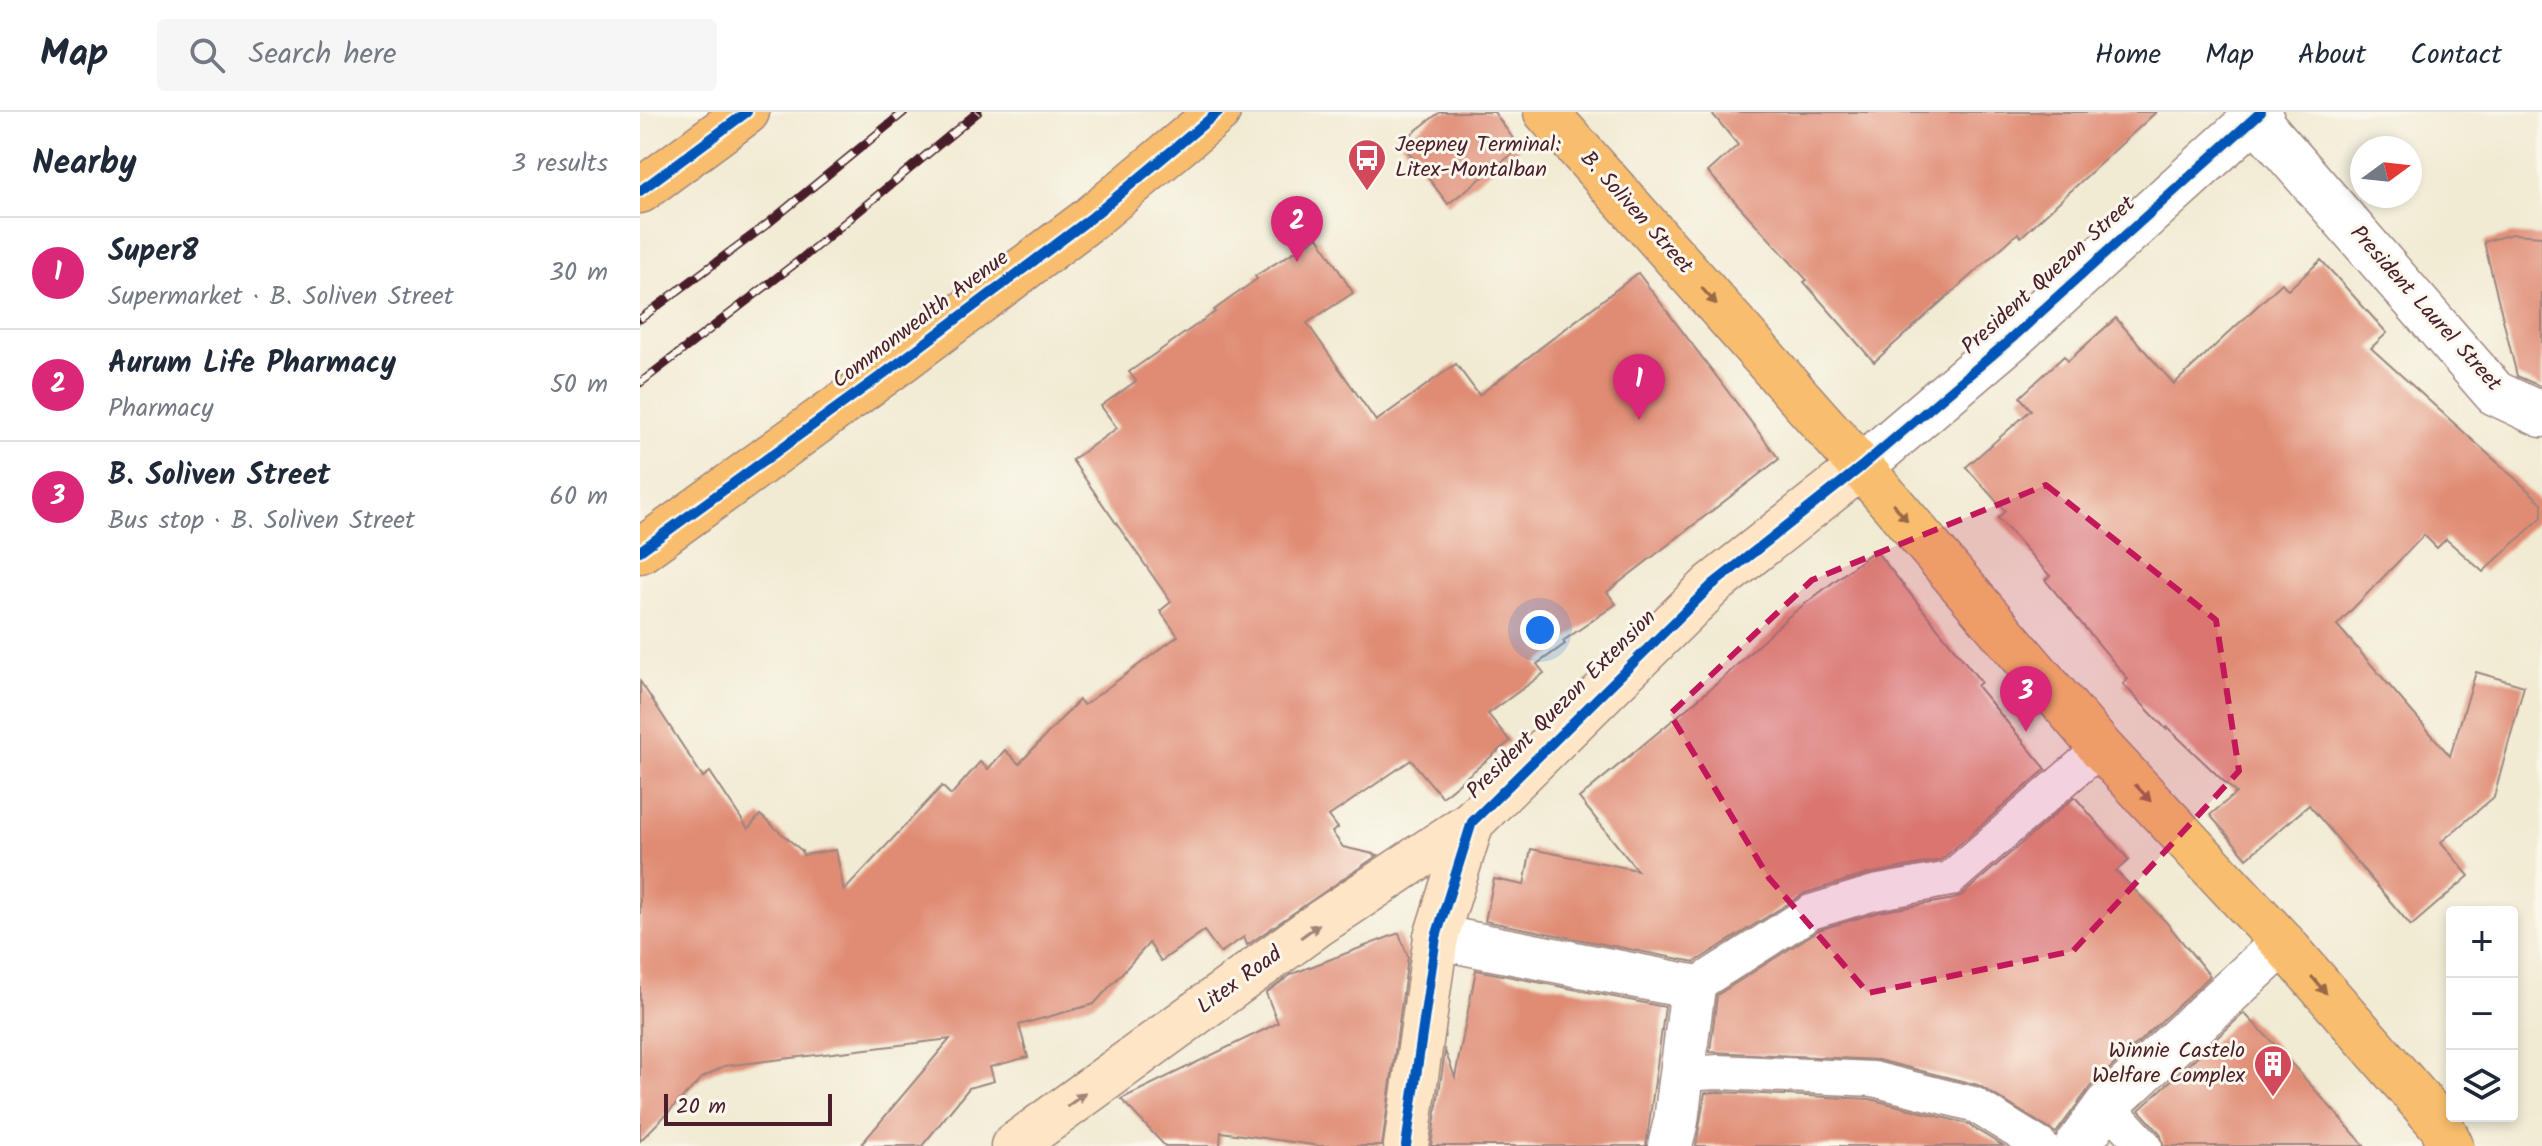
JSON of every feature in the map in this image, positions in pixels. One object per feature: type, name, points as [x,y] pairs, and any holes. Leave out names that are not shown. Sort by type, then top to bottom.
[{"type":"main road","points":[[640,191],[747,112]]},
{"type":"main road","name":"Commonwealth Avenue","points":[[640,551],[1079,227],[1218,112]]},
{"type":"main road","name":"B. Soliven Street","points":[[1546,112],[1861,467],[2101,748],[2283,943],[2441,1125],[2451,1146]]},
{"type":"street","name":"President Quezon Street","points":[[1861,467],[2011,339],[2259,115]]},
{"type":"street","name":"President Laurel Street","points":[[2259,115],[2495,393],[2542,415]]},
{"type":"street","name":"President Quezon Extension","points":[[1406,1146],[1436,937],[1472,822],[1712,585],[1861,467]]},
{"type":"street","name":"Litex Road","points":[[1013,1146],[1317,925],[1472,822]]},
{"type":"street","points":[[1436,937],[1693,987],[1670,1146]]},
{"type":"street","points":[[2077,1146],[2107,1105],[2283,943]]},
{"type":"lane","points":[[1693,987],[1811,912],[1874,893],[1950,879],[2101,748]]},
{"type":"lane","points":[[1681,1074],[1719,1072],[1873,1079],[1973,1104],[2041,1146]]},
{"type":"lane","points":[[2107,1105],[2145,1146]]},
{"type":"highlighted area","points":[[2046,485],[2216,620],[2239,771],[2073,951],[1868,993],[1769,878],[1670,714],[1812,580]]},
{"type":"building","points":[[1440,112],[1494,112],[1520,148],[1448,204],[1401,142]]},
{"type":"building","points":[[1711,112],[2156,112],[2021,237],[2018,233],[1874,362],[1804,282],[1807,280],[1708,172],[1738,145]]},
{"type":"building","points":[[2511,234],[2542,236],[2542,387],[2517,376],[2484,242]]},
{"type":"building","points":[[1318,237],[1353,293],[1307,323],[1376,421],[1456,364],[1479,395],[1638,273],[1779,459],[1607,592],[1616,604],[1563,641],[1565,644],[1537,664],[1544,673],[1488,714],[1510,741],[1442,797],[1411,760],[1329,816],[1338,828],[1332,832],[1343,847],[1378,855],[1247,945],[1244,937],[1220,953],[1204,931],[1161,961],[1149,943],[1094,1004],[1019,1025],[1028,1057],[990,1067],[994,1081],[969,1088],[922,1146],[860,1146],[950,1039],[724,1066],[702,1078],[640,1141],[640,681],[703,777],[710,772],[748,829],[760,815],[803,855],[836,850],[844,891],[942,786],[951,795],[980,762],[988,769],[1005,750],[1019,764],[1079,700],[1084,705],[1178,636],[1160,611],[1171,602],[1072,460],[1117,428],[1101,406],[1136,381],[1129,372],[1215,312],[1257,279],[1255,276]]},
{"type":"building","points":[[2321,260],[2387,333],[2371,348],[2542,503],[2542,517],[2483,572],[2446,539],[2437,548],[2424,535],[2337,625],[2450,756],[2476,672],[2524,686],[2494,797],[2441,842],[2469,876],[2411,926],[2309,805],[2247,858],[2210,815],[2236,793],[2166,729],[2123,684],[2128,679],[2045,580],[2050,576],[1998,518],[2005,511],[1966,467],[2031,410],[2020,397],[2064,356],[2068,361],[2116,318],[2174,384],[2282,283],[2288,290]]},
{"type":"building","points":[[1875,550],[1981,682],[1977,686],[2046,769],[1941,860],[1868,874],[1805,893],[1695,962],[1485,921],[1494,879],[1524,885],[1531,849],[1637,870],[1579,798],[1721,680],[1788,617]]},
{"type":"building","points":[[2075,797],[2129,860],[2116,871],[2166,922],[2210,976],[2090,1087],[2056,1133],[1978,1085],[1878,1060],[1710,1052],[1717,995],[1819,930],[1879,912],[1962,895]]},
{"type":"building","points":[[1399,933],[1408,957],[1382,1146],[1320,1146],[1221,1132],[1220,1146],[1165,1146],[1121,1099],[1278,1023],[1266,993],[1292,974]]},
{"type":"building","points":[[1476,970],[1665,1007],[1646,1146],[1431,1146],[1445,1051],[1455,1077]]},
{"type":"building","points":[[2244,1013],[2365,1146],[2164,1146],[2160,1133],[2139,1110]]},
{"type":"building","points":[[1705,1093],[1870,1099],[1965,1123],[2003,1146],[1696,1146]]},
{"type":"railway","points":[[640,319],[766,225],[904,112]]},
{"type":"railway","points":[[640,383],[801,259],[978,112]]},
{"type":"cycle path","points":[[640,191],[747,112]]},
{"type":"cycle path","points":[[640,551],[1091,218],[1218,112]]},
{"type":"cycle path","points":[[1406,1146],[1436,937],[1472,822],[1712,585],[1861,467],[2011,339],[2261,112]]},
{"type":"place","name":"Jeepney Terminal: Litex-Montalban","points":[[1367,192]]},
{"type":"place","name":"Aurum Life Pharmacy","points":[[1297,262]]},
{"type":"place","name":"Super8","points":[[1639,420]]},
{"type":"place","name":"B. Soliven Street","points":[[2026,732]]},
{"type":"place","name":"Winnie Castelo Welfare Complex","points":[[2273,1098]]}]
